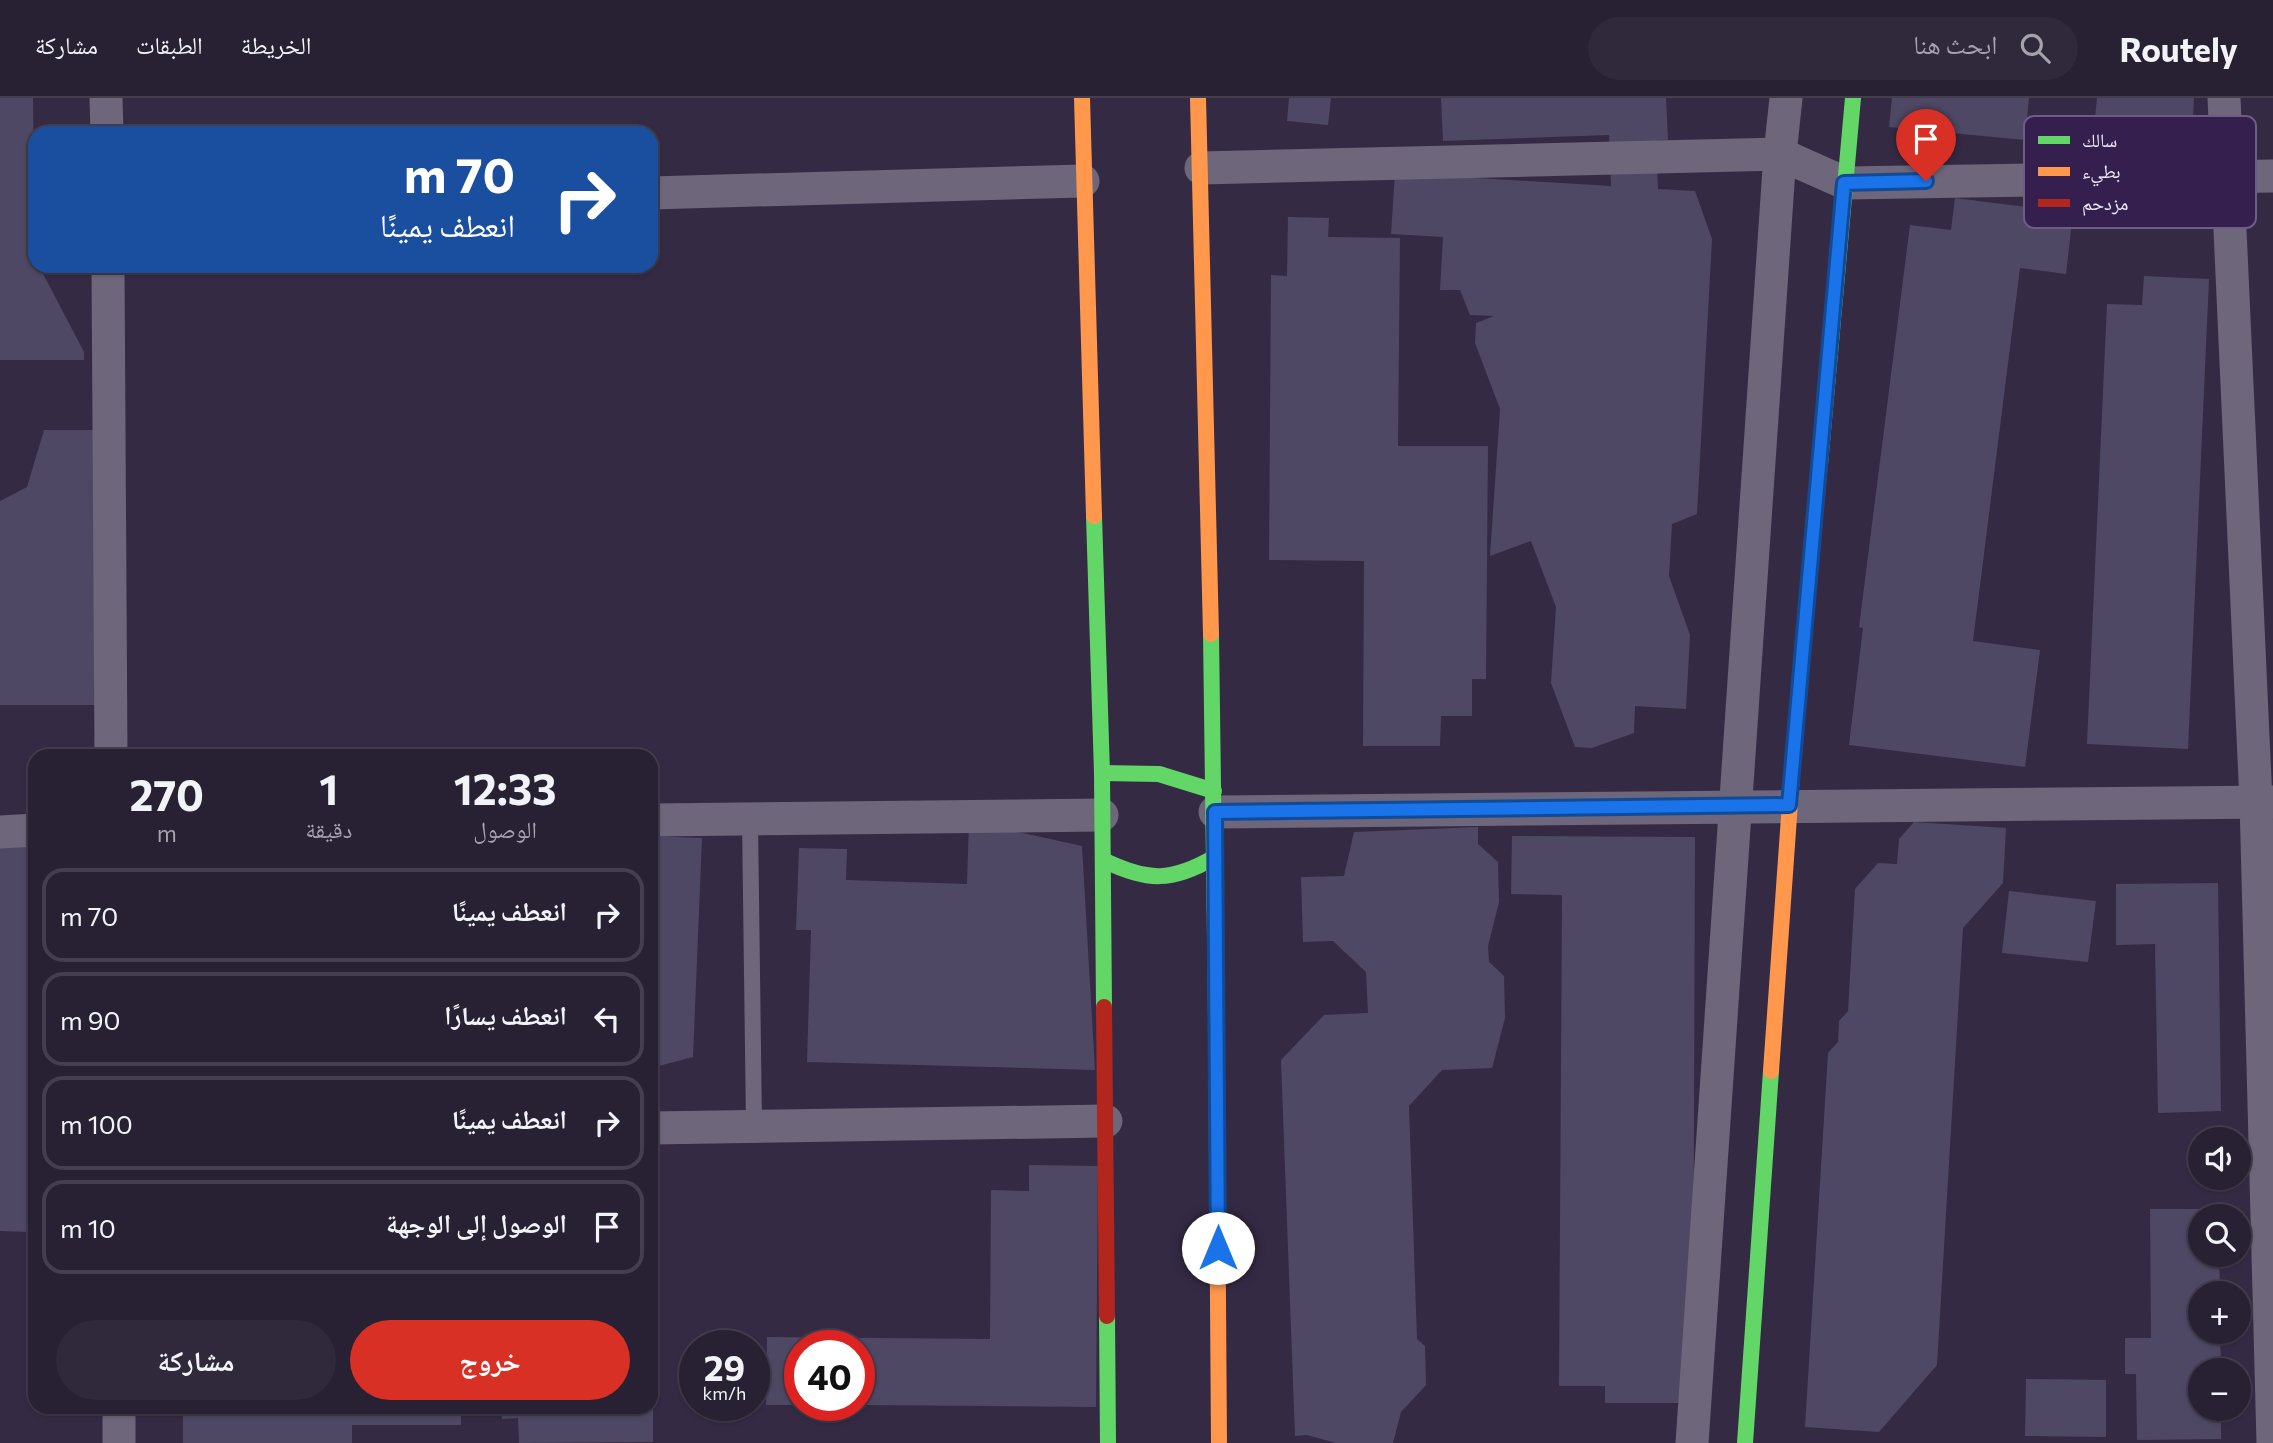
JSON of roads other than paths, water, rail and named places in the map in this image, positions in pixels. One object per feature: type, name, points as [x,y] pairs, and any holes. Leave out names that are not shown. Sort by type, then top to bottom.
[{"type":"street","points":[[106,98],[107,126]]},
{"type":"street","points":[[1082,98],[1102,773],[1108,1443]]},
{"type":"street","points":[[1198,98],[1215,801],[1219,1443]]},
{"type":"street","points":[[1692,1443],[1786,98]]},
{"type":"street","points":[[1745,1443],[1789,805],[1853,98]]},
{"type":"street","points":[[2224,98],[2224,116]]},
{"type":"street","points":[[1200,168],[1780,155],[1844,183],[2024,180]]},
{"type":"street","points":[[658,193],[1083,181]]},
{"type":"street","points":[[2229,228],[2264,802],[2273,1443]]},
{"type":"street","points":[[108,273],[111,749]]},
{"type":"street","points":[[1102,773],[1131,770],[1160,772],[1188,779],[1215,801],[1735,805],[2264,802]]},
{"type":"street","points":[[658,820],[1102,815]]},
{"type":"street","points":[[0,832],[28,830]]},
{"type":"street","points":[[1103,860],[1130,874],[1160,879],[1189,873],[1215,857]]},
{"type":"street","points":[[658,1128],[1106,1121]]},
{"type":"street","points":[[119,1414],[120,1443]]},
{"type":"lane","points":[[750,819],[754,1126]]}]
